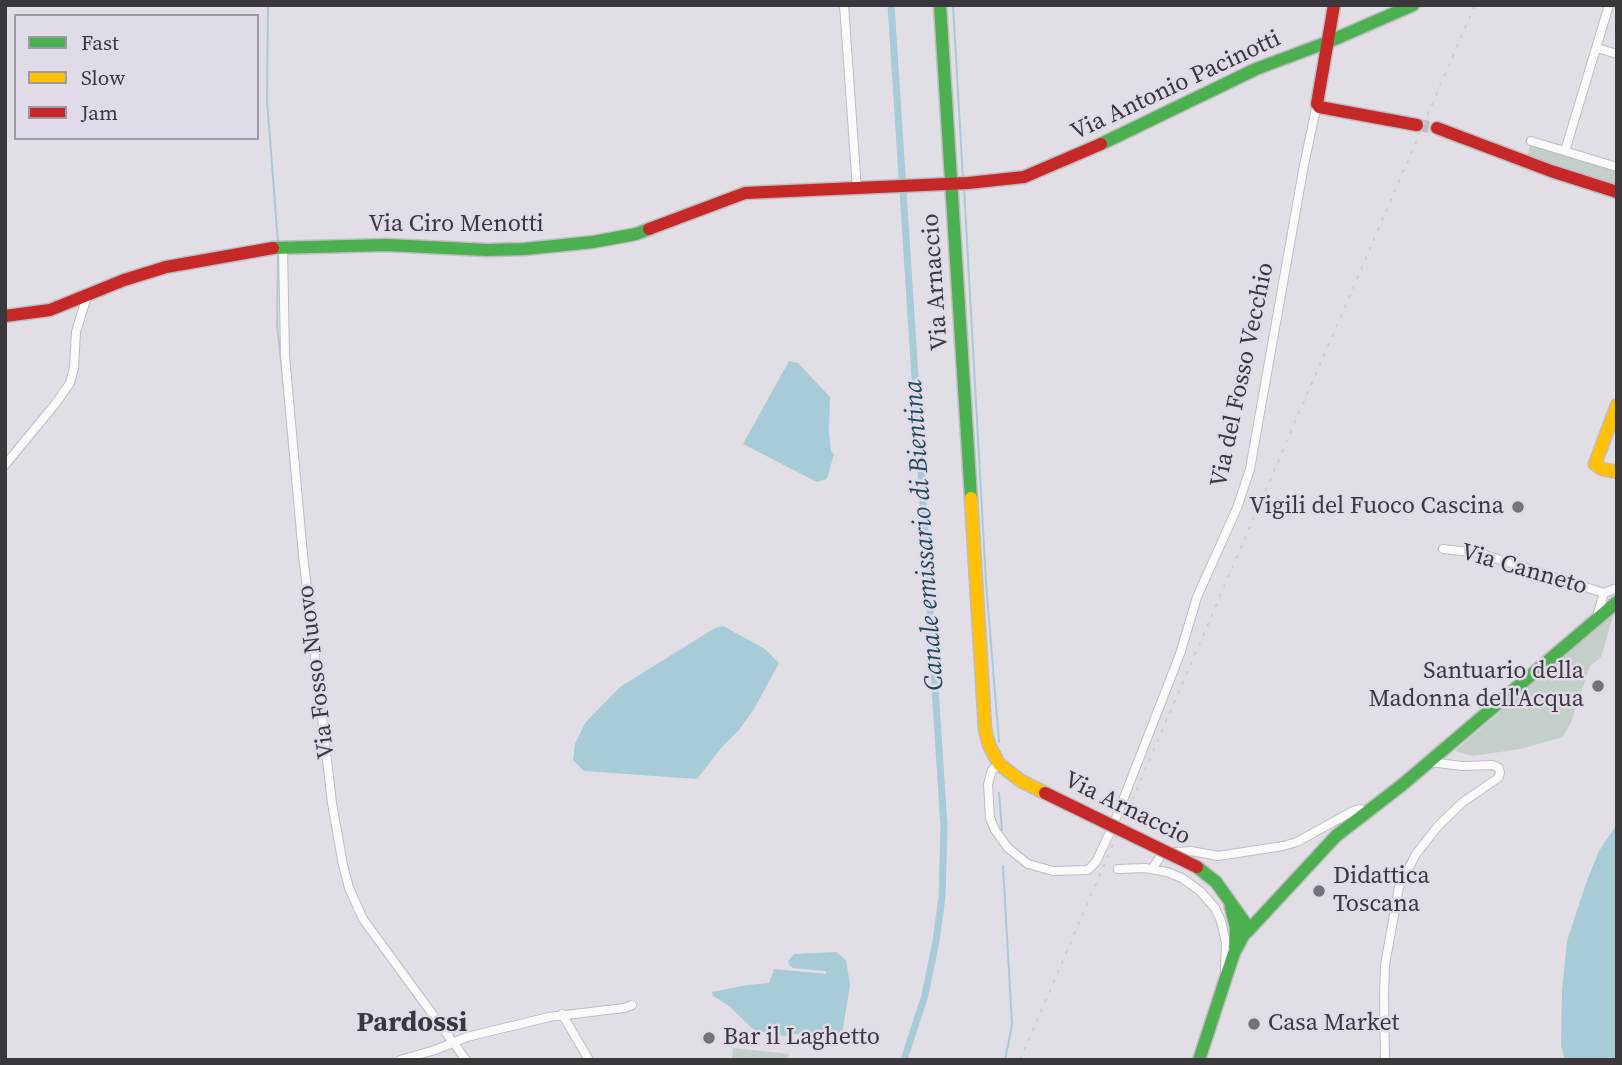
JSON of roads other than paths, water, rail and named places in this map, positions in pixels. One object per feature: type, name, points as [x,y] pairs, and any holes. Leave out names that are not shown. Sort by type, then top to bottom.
[{"type":"street","points":[[844,5],[857,189]]},
{"type":"street","name":"Via Arnaccio","points":[[940,5],[960,183],[984,723],[988,741],[999,764],[1021,781],[1197,867],[1213,878],[1236,913],[1234,953]]},
{"type":"street","name":"Via del Fosso Vecchio","points":[[1116,818],[1180,654],[1197,597],[1237,508],[1250,470],[1334,5]]},
{"type":"street","name":"Via Antonio Pacinotti","points":[[960,183],[1017,178],[1044,170],[1256,69],[1413,5]]},
{"type":"street","points":[[1565,151],[1609,5]]},
{"type":"street","points":[[1597,48],[1617,54]]},
{"type":"street","points":[[1317,104],[1322,108],[1417,125]]},
{"type":"street","points":[[1437,128],[1552,172],[1617,192]]},
{"type":"street","points":[[1531,141],[1617,167]]},
{"type":"street","name":"Via Ciro Menotti","points":[[5,316],[50,310],[118,282],[166,267],[283,247],[387,245],[487,250],[525,249],[593,242],[636,234],[738,194],[960,183]]},
{"type":"street","name":"Via Fosso Nuovo","points":[[283,247],[285,356],[303,555],[332,803],[343,865],[354,903],[363,919],[466,1060]]},
{"type":"street","points":[[5,466],[70,383],[74,368],[76,332],[87,296]]},
{"type":"street","points":[[1617,405],[1595,464],[1602,469],[1617,472]]},
{"type":"street","name":"Via Canneto","points":[[1443,549],[1479,553],[1604,593],[1617,587]]},
{"type":"street","name":"Via Canneto","points":[[1595,621],[1604,593]]},
{"type":"street","points":[[1199,1060],[1234,953],[1263,912],[1327,844],[1430,762],[1617,602]]},
{"type":"street","points":[[1385,1060],[1385,965],[1399,887],[1416,854],[1438,825],[1463,802],[1498,778],[1500,770],[1493,765],[1462,766],[1430,762]]},
{"type":"street","points":[[999,764],[990,774],[988,794],[993,826],[1016,857],[1033,867],[1054,871],[1083,871],[1093,866],[1111,830]]},
{"type":"street","name":"Via Arnaccio","points":[[1175,852],[1191,851],[1218,856],[1283,846],[1297,842],[1353,811],[1361,809],[1367,813]]},
{"type":"street","name":"Via Arnaccio","points":[[1152,869],[1160,857]]},
{"type":"street","name":"Via Arnaccio","points":[[1118,869],[1167,872],[1189,882],[1206,896],[1215,908],[1225,936],[1225,979]]},
{"type":"street","points":[[1247,932],[1236,913],[1263,912]]},
{"type":"street","points":[[400,1060],[484,1033],[562,1014],[632,1005]]},
{"type":"street","points":[[562,1014],[589,1060]]},
{"type":"water","points":[[789,361],[798,363],[830,397],[829,433],[831,451],[834,454],[827,479],[817,482],[743,444]]},
{"type":"water","points":[[723,626],[765,649],[779,663],[754,709],[697,779],[584,771],[573,760],[575,744],[585,723],[620,687],[715,628]]},
{"type":"water","points":[[1617,824],[1617,1060],[1565,1060],[1561,1046],[1562,990],[1567,941],[1599,851]]},
{"type":"water","points":[[836,952],[846,960],[850,985],[842,1034],[809,1032],[784,1036],[755,1031],[729,1006],[713,996],[712,992],[769,983],[774,969],[826,974],[826,971],[793,968],[788,961],[794,954]]},
{"type":"waterway","points":[[268,5],[267,100],[278,243]]},
{"type":"waterway","name":"Canale emissario di Bientina","points":[[891,5],[944,827],[942,897],[936,941],[925,995],[904,1060]]},
{"type":"waterway","points":[[953,5],[963,179]]},
{"type":"waterway","points":[[964,188],[986,582],[999,742]]},
{"type":"waterway","points":[[278,255],[277,325],[284,388]]},
{"type":"waterway","points":[[305,610],[307,630]]},
{"type":"waterway","points":[[999,793],[1002,830]]},
{"type":"waterway","points":[[1003,866],[1012,1025],[1005,1060]]},
{"type":"tunnel","points":[[1417,125],[1437,128]]},
{"type":"railway","points":[[1020,1060],[1475,5]]},
{"type":"place","name":"Vigili del Fuoco Cascina","points":[[1518,507]]},
{"type":"place","name":"Santuario della Madonna dell'Acqua","points":[[1598,686]]},
{"type":"place","name":"Didattica Toscana","points":[[1319,891]]},
{"type":"place","name":"Casa Market","points":[[1254,1024]]},
{"type":"place","name":"Bar il Laghetto","points":[[709,1038]]},
{"type":"district","name":"Pardossi","points":[[412,1024]]}]
